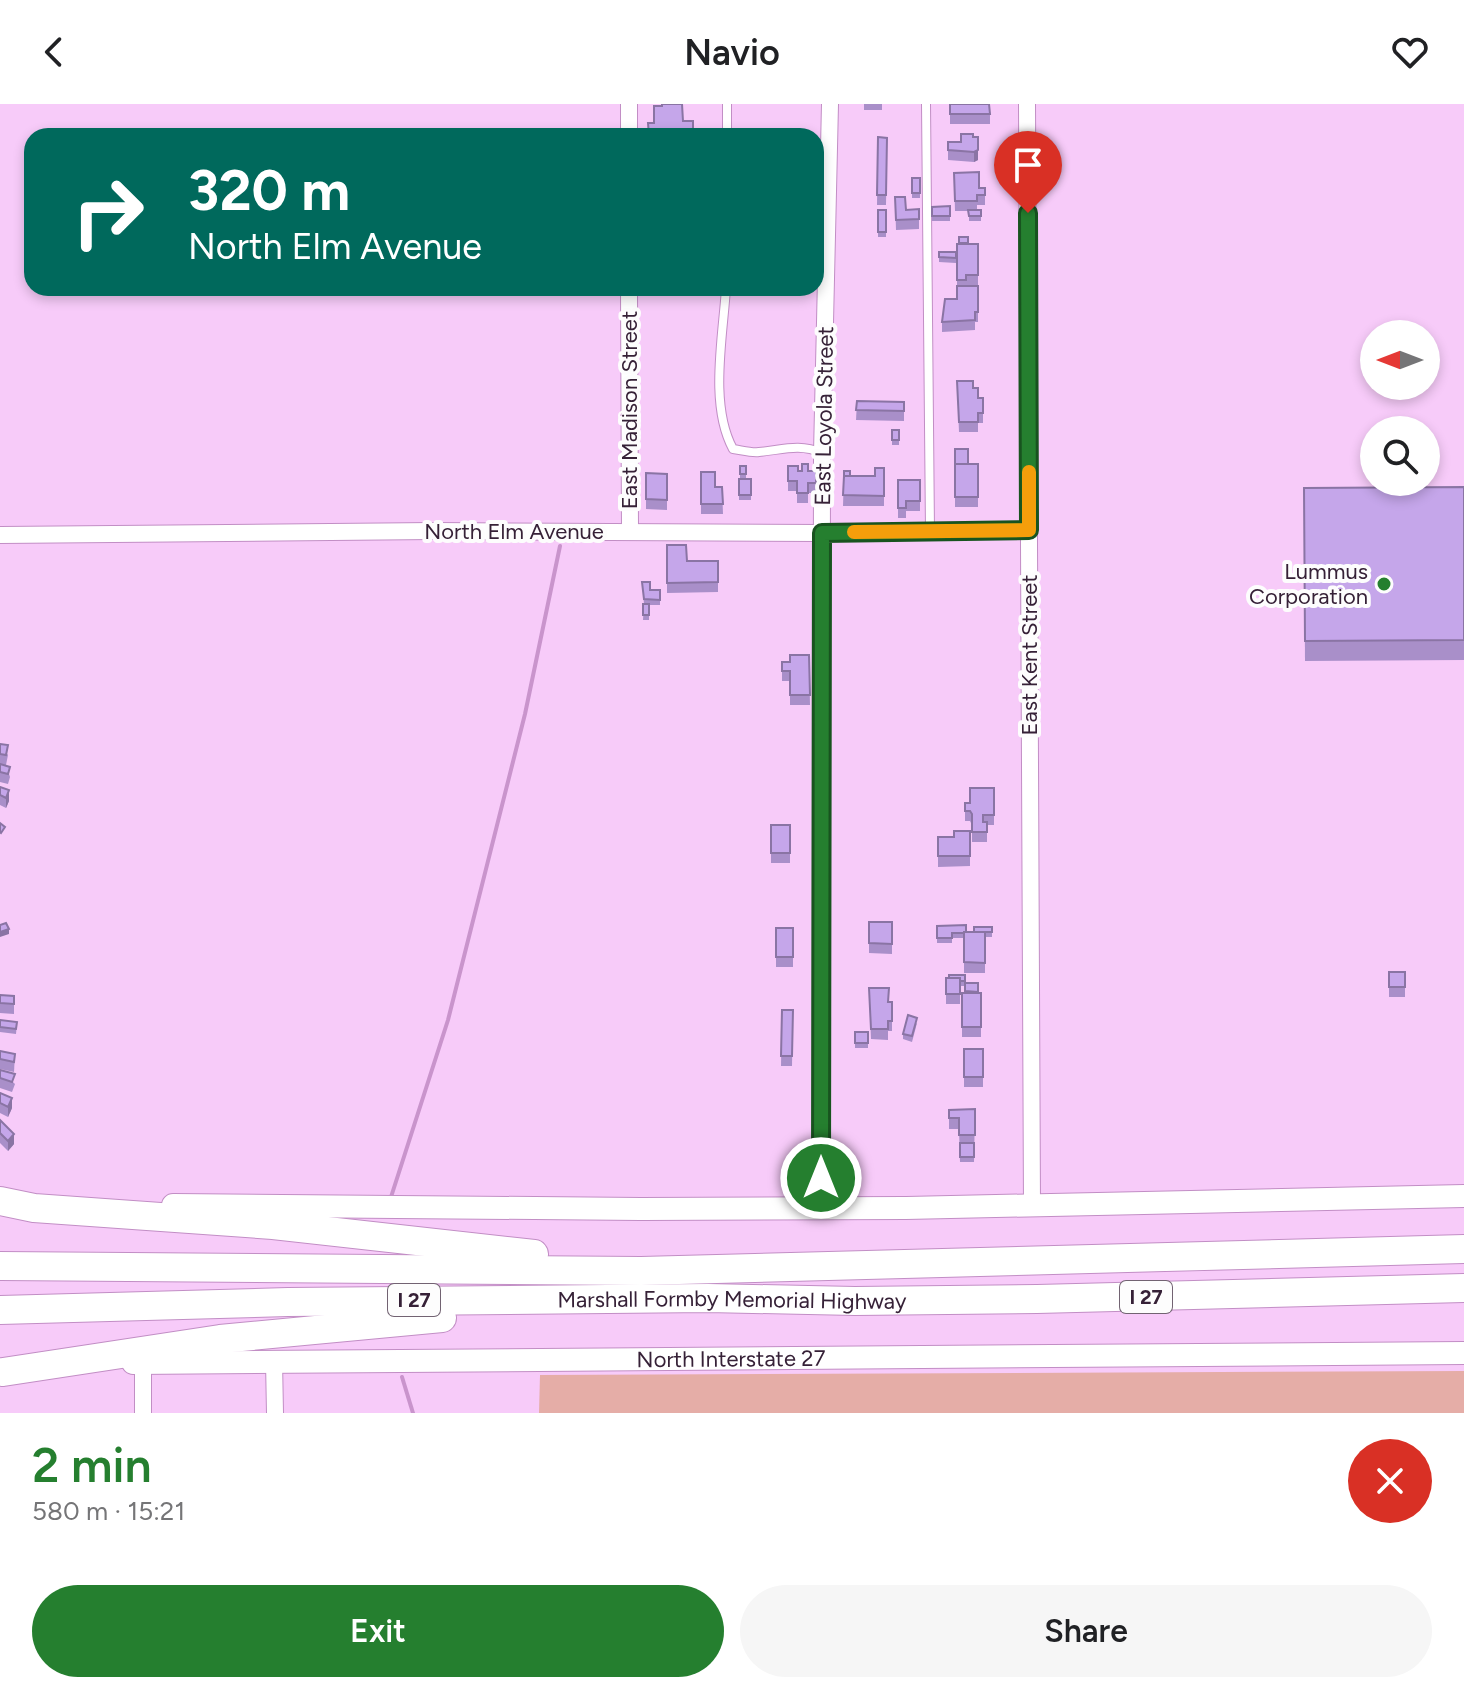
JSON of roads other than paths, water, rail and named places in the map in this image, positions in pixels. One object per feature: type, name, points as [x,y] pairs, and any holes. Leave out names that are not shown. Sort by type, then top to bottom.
[{"type":"highway","points":[[0,1201],[34,1208],[273,1225],[582,1259],[641,1271]]},
{"type":"highway","points":[[1302,1252],[1464,1239]]},
{"type":"highway","name":"Marshall Formby Memorial Highway","points":[[0,1266],[641,1271],[1464,1249]]},
{"type":"highway","name":"Marshall Formby Memorial Highway","points":[[0,1310],[304,1301],[694,1298],[829,1301],[1459,1289]]},
{"type":"highway","points":[[1,1372],[220,1339],[375,1322],[483,1315],[780,1309],[829,1301]]},
{"type":"main road","points":[[0,1201],[239,1207],[821,1208],[1464,1196]]},
{"type":"main road","name":"North Interstate 27","points":[[1,1372],[143,1362],[1464,1353]]},
{"type":"street","points":[[629,104],[629,128]]},
{"type":"street","name":"East Loyola Street","points":[[821,1208],[822,453],[830,104]]},
{"type":"street","name":"East Kent Street","points":[[1027,104],[1032,1206]]},
{"type":"street","name":"East Madison Street","points":[[629,296],[630,531]]},
{"type":"street","name":"North Elm Avenue","points":[[0,535],[1029,530]]},
{"type":"street","points":[[274,1361],[275,1413]]},
{"type":"street","points":[[143,1362],[143,1413]]},
{"type":"lane","points":[[727,104],[727,128]]},
{"type":"lane","points":[[926,104],[930,532]]},
{"type":"lane","points":[[726,296],[720,395],[724,433],[733,449],[756,453],[798,447],[822,453]]},
{"type":"waterway","points":[[391,1197],[448,1020],[525,714],[560,546]]},
{"type":"waterway","points":[[402,1377],[413,1413]]},
{"type":"place","name":"Lummus Corporation","points":[[1384,584]]}]
